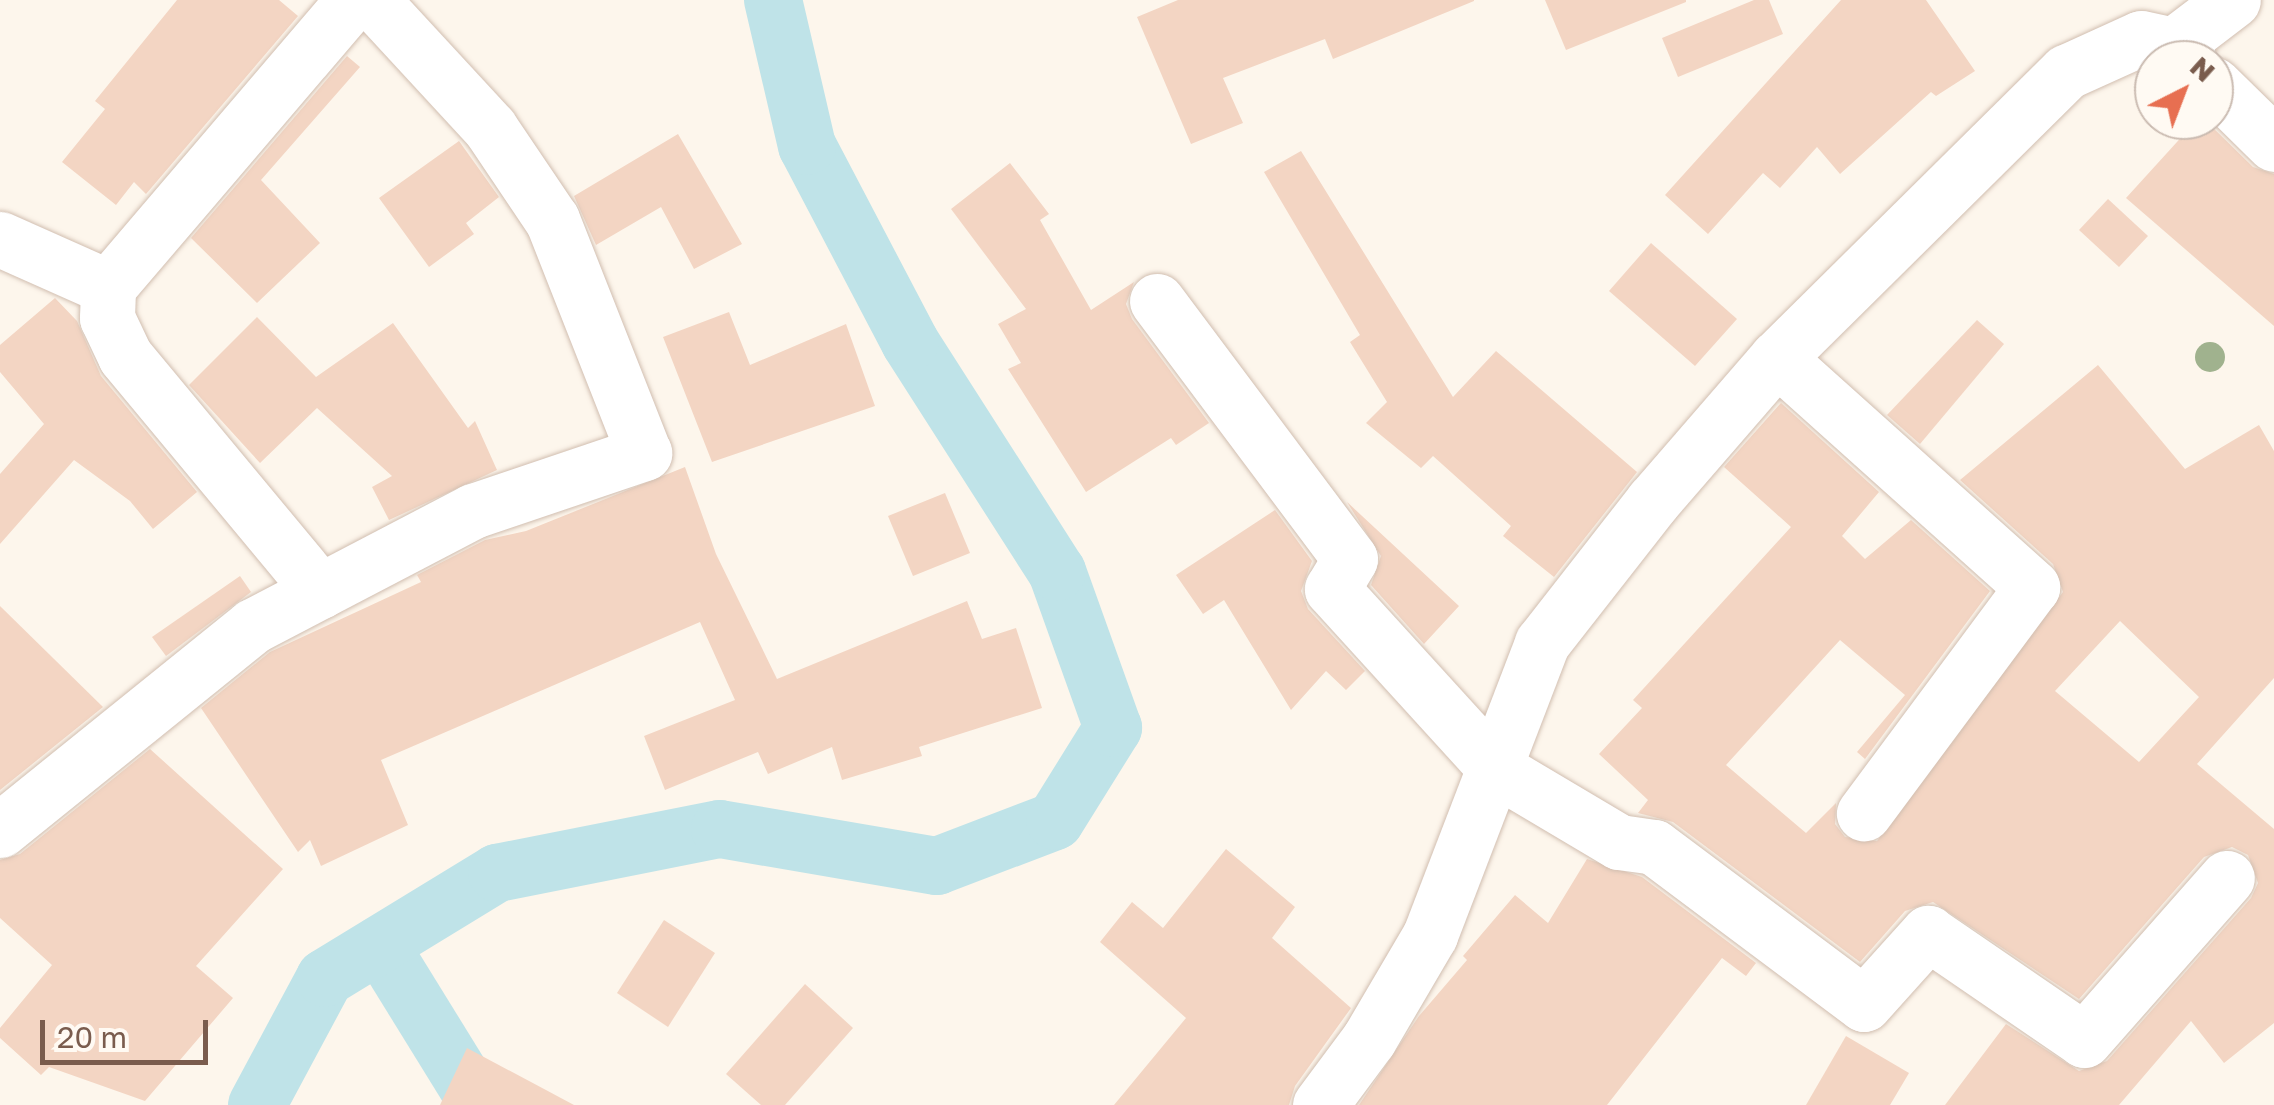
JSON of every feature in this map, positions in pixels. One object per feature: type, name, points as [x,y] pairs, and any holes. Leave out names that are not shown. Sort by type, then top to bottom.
[{"type":"street","points":[[320,591],[125,356],[107,318],[108,287],[353,0]]},
{"type":"street","points":[[0,830],[193,668],[253,626],[473,511],[644,453],[552,220],[490,128],[372,0]]},
{"type":"street","points":[[2194,40],[2232,0]]},
{"type":"street","points":[[1320,1105],[1369,1039],[1430,935],[1542,643],[1777,358],[2066,72],[2134,41]]},
{"type":"street","points":[[2234,105],[2274,144]]},
{"type":"street","points":[[0,239],[108,287]]},
{"type":"street","points":[[1157,301],[1345,550],[1351,566],[1332,590],[1496,768],[1619,842],[1654,847],[1864,1004],[1928,933],[2084,1040],[2227,878]]},
{"type":"street","points":[[1777,358],[2032,587],[1864,814]]},
{"type":"building","points":[[177,0],[279,0],[298,16],[146,194],[134,182],[116,205],[62,162],[105,109],[95,101]]},
{"type":"building","points":[[1178,0],[1474,1],[1333,59],[1325,39],[1223,78],[1243,123],[1191,144],[1137,17]]},
{"type":"building","points":[[1545,0],[1686,0],[1686,2],[1566,50]]},
{"type":"building","points":[[1754,0],[1769,0],[1783,34],[1678,77],[1662,38]]},
{"type":"building","points":[[1841,0],[1926,0],[1975,71],[1936,96],[1931,92],[1840,174],[1817,147],[1780,188],[1763,173],[1708,234],[1665,195]]},
{"type":"building","points":[[347,56],[360,67],[261,180],[320,243],[257,303],[191,238]]},
{"type":"building","points":[[678,134],[742,244],[694,269],[661,207],[596,245],[574,196]]},
{"type":"building","points":[[2179,140],[2225,140],[2253,167],[2274,174],[2274,326],[2126,198]]},
{"type":"building","points":[[459,141],[499,197],[466,223],[474,234],[429,267],[379,198]]},
{"type":"building","points":[[1301,151],[1453,397],[1496,351],[1637,472],[1554,577],[1503,536],[1511,526],[1433,456],[1421,468],[1366,423],[1387,402],[1350,342],[1360,335],[1264,172]]},
{"type":"building","points":[[1010,163],[1049,214],[1040,220],[1091,310],[1134,282],[1126,304],[1132,319],[1209,423],[1176,445],[1171,438],[1086,492],[1008,369],[1021,363],[998,324],[1026,309],[951,209]]},
{"type":"building","points":[[2108,199],[2148,236],[2119,267],[2079,230]]},
{"type":"building","points":[[1651,243],[1737,319],[1695,366],[1609,291]]},
{"type":"building","points":[[55,298],[77,321],[101,376],[197,492],[153,529],[130,501],[74,460],[0,544],[0,474],[44,424],[0,372],[0,345]]},
{"type":"building","points":[[729,312],[750,365],[846,324],[875,406],[712,462],[663,337]]},
{"type":"building","points":[[257,317],[316,377],[393,323],[468,428],[475,421],[497,470],[389,520],[372,487],[392,476],[317,408],[260,463],[189,385]]},
{"type":"building","points":[[1977,320],[2004,344],[1920,444],[1887,415]]},
{"type":"building","points":[[2098,365],[2185,469],[2259,425],[2274,451],[2274,678],[2197,764],[2274,829],[2274,1023],[2224,1063],[2191,1021],[2119,1105],[1945,1105],[2006,1024],[2079,1071],[2107,1061],[2251,898],[2258,883],[2248,855],[2232,847],[2204,857],[2079,999],[1933,902],[1905,911],[1860,962],[1673,822],[1638,813],[1648,800],[1599,754],[1642,708],[1633,700],[1791,527],[1724,467],[1781,403],[1879,492],[1842,536],[1865,559],[1911,520],[1990,591],[1865,759],[1857,752],[1905,695],[1840,640],[1726,765],[1806,833],[1836,803],[1835,824],[1845,837],[1877,841],[2063,592],[2053,564],[1960,480]],"holes":[[[2120,621],[2199,697],[2139,762],[2055,691]]]},
{"type":"building","points":[[685,467],[716,554],[777,679],[967,601],[982,639],[1016,628],[1042,708],[919,747],[922,756],[842,780],[832,747],[768,774],[758,752],[665,790],[644,736],[735,700],[700,622],[381,760],[408,825],[321,866],[310,840],[298,852],[201,708],[270,652],[421,582],[417,575],[485,540],[526,531]]},
{"type":"building","points":[[945,493],[970,553],[913,576],[888,516]]},
{"type":"building","points":[[1347,502],[1459,606],[1424,644],[1371,585],[1381,556]]},
{"type":"building","points":[[1275,510],[1312,561],[1301,591],[1308,609],[1365,671],[1346,690],[1326,671],[1291,710],[1224,600],[1203,614],[1176,575]]},
{"type":"building","points":[[240,576],[251,592],[166,656],[152,637]]},
{"type":"building","points":[[0,606],[103,707],[0,790]]},
{"type":"building","points":[[150,749],[283,869],[196,966],[233,998],[145,1101],[49,1067],[41,1075],[0,1038],[0,1028],[52,965],[0,918],[0,860],[20,854]]},
{"type":"building","points":[[1226,849],[1295,907],[1272,938],[1351,1008],[1295,1086],[1289,1105],[1114,1105],[1186,1018],[1100,942],[1132,902],[1163,928]]},
{"type":"building","points":[[1587,859],[1642,877],[1756,963],[1746,976],[1722,958],[1607,1105],[1359,1105],[1419,1016],[1467,960],[1463,956],[1515,895],[1548,923]]},
{"type":"building","points":[[664,920],[715,953],[668,1027],[617,993]]},
{"type":"building","points":[[805,984],[853,1028],[785,1105],[761,1105],[726,1074]]},
{"type":"building","points":[[1846,1036],[1909,1073],[1890,1105],[1806,1105]]},
{"type":"building","points":[[467,1048],[574,1105],[440,1105]]},
{"type":"waterway","points":[[257,1105],[325,978],[497,873],[720,829],[937,866],[1055,821],[1113,728],[1057,572],[910,342],[807,146],[773,0]]},
{"type":"waterway","points":[[380,945],[479,1105]]}]
